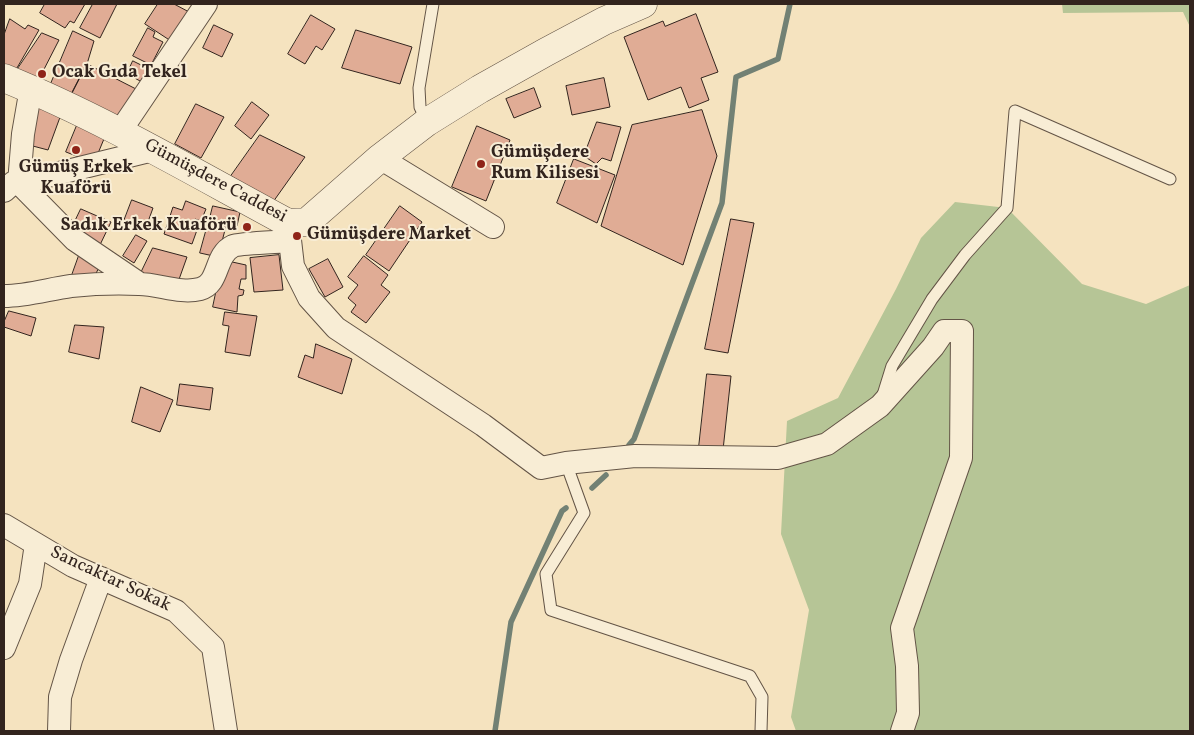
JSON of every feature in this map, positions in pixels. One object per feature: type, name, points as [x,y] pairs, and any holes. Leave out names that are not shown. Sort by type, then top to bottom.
[{"type":"street","points":[[119,132],[206,4]]},
{"type":"street","name":"Gümüşdere Caddesi","points":[[4,78],[31,88],[153,150],[289,232],[308,222],[380,158],[427,122],[546,52],[644,4]]},
{"type":"street","points":[[11,187],[31,88]]},
{"type":"street","points":[[11,187],[153,150]]},
{"type":"street","points":[[380,158],[493,227]]},
{"type":"street","points":[[11,187],[75,240],[140,284]]},
{"type":"street","points":[[4,296],[72,286],[140,284],[188,290],[201,289],[211,283],[220,259],[224,253],[234,246],[289,232],[293,266],[309,298],[336,328],[483,425],[541,468],[566,463],[634,456],[778,458],[827,444],[880,406],[944,332],[962,331],[961,458],[902,628],[907,666],[908,713],[902,731]]},
{"type":"street","name":"Sancaktar Sokak","points":[[4,525],[73,566],[176,611],[213,646],[226,731]]},
{"type":"street","points":[[4,648],[30,584],[36,544]]},
{"type":"street","points":[[59,731],[60,697],[71,660],[101,578]]},
{"type":"lane","points":[[427,122],[420,107],[419,88],[434,4]]},
{"type":"lane","points":[[880,406],[892,366],[932,299],[965,255],[1007,208],[1015,111],[1170,179]]},
{"type":"lane","points":[[566,463],[584,513],[546,574],[551,610],[750,676],[762,697],[761,731]]},
{"type":"green space","points":[[1062,4],[1190,4],[1190,27],[1183,12],[1063,13]]},
{"type":"green space","points":[[955,202],[1007,208],[1082,284],[1146,304],[1190,285],[1190,731],[796,731],[791,717],[809,610],[781,534],[787,421],[838,398],[921,238]]},
{"type":"building","points":[[45,4],[85,4],[74,23],[70,21],[65,28],[40,13]]},
{"type":"building","points":[[93,4],[117,4],[100,38],[80,28]]},
{"type":"building","points":[[158,4],[174,4],[191,13],[174,43],[145,24]]},
{"type":"building","points":[[696,14],[718,72],[701,78],[709,100],[689,108],[681,87],[648,100],[624,37],[663,21],[665,26]]},
{"type":"building","points":[[311,15],[335,29],[322,50],[316,46],[305,64],[288,54]]},
{"type":"building","points":[[10,19],[25,29],[28,25],[39,30],[14,73],[4,67],[4,35]]},
{"type":"building","points":[[214,25],[233,34],[222,57],[203,48]]},
{"type":"building","points":[[148,28],[155,32],[153,37],[163,42],[151,65],[133,56]]},
{"type":"building","points":[[356,30],[412,47],[400,84],[342,68]]},
{"type":"building","points":[[73,31],[94,41],[87,64],[71,95],[50,86]]},
{"type":"building","points":[[42,33],[59,40],[38,81],[17,70]]},
{"type":"building","points":[[133,61],[149,69],[142,82],[127,74]]},
{"type":"building","points":[[87,64],[138,90],[123,121],[71,95]]},
{"type":"building","points":[[604,78],[610,107],[572,115],[566,86]]},
{"type":"building","points":[[534,88],[541,107],[514,118],[506,99]]},
{"type":"building","points":[[37,102],[63,109],[48,150],[29,145]]},
{"type":"building","points":[[252,102],[269,115],[251,139],[235,126]]},
{"type":"building","points":[[196,104],[224,117],[201,158],[175,144]]},
{"type":"building","points":[[702,110],[717,156],[683,265],[601,226],[632,125]]},
{"type":"building","points":[[597,122],[621,127],[611,161],[602,158],[596,164],[584,156]]},
{"type":"building","points":[[78,123],[106,134],[94,163],[66,152]]},
{"type":"building","name":"Gümüşdere Rum Kilisesi","points":[[477,126],[510,140],[486,201],[452,187]]},
{"type":"building","points":[[260,135],[305,157],[273,202],[231,176]]},
{"type":"building","points":[[574,159],[615,175],[597,223],[557,203]]},
{"type":"building","points":[[132,200],[153,208],[145,230],[124,221]]},
{"type":"building","points":[[186,201],[206,209],[201,221],[195,219],[191,228],[197,230],[192,244],[164,234],[173,207],[182,210]]},
{"type":"building","points":[[213,206],[240,212],[237,226],[209,222]]},
{"type":"building","points":[[400,206],[422,222],[389,271],[366,255]]},
{"type":"building","points":[[81,209],[111,222],[98,249],[69,234]]},
{"type":"building","points":[[731,219],[754,223],[728,353],[705,349]]},
{"type":"building","points":[[208,224],[226,226],[218,257],[200,253]]},
{"type":"building","points":[[136,235],[147,241],[134,263],[123,256]]},
{"type":"building","points":[[153,248],[187,257],[177,285],[140,275]]},
{"type":"building","points":[[81,250],[101,263],[91,284],[71,278]]},
{"type":"building","points":[[279,255],[283,290],[254,292],[250,258]]},
{"type":"building","points":[[364,256],[388,275],[381,285],[390,292],[366,323],[351,312],[356,305],[348,298],[358,285],[348,277]]},
{"type":"building","points":[[328,259],[343,287],[325,297],[309,269]]},
{"type":"building","points":[[223,260],[246,265],[246,279],[241,279],[239,289],[244,290],[243,295],[238,296],[237,312],[213,307]]},
{"type":"building","points":[[9,311],[36,318],[31,336],[4,327]]},
{"type":"building","points":[[225,312],[257,316],[250,356],[225,352],[229,326],[223,325]]},
{"type":"building","points":[[75,325],[104,327],[99,359],[69,352]]},
{"type":"building","points":[[316,344],[352,359],[342,394],[298,377],[305,355],[313,358]]},
{"type":"building","points":[[707,374],[731,376],[723,450],[699,447]]},
{"type":"building","points":[[180,384],[213,388],[210,410],[177,405]]},
{"type":"building","points":[[141,387],[173,400],[160,432],[132,422]]},
{"type":"waterway","points":[[629,445],[634,439],[722,203],[736,77],[778,59],[790,4]]},
{"type":"waterway","points":[[592,488],[606,475]]},
{"type":"waterway","points":[[495,731],[511,622],[562,511],[566,508]]},
{"type":"place","name":"Ocak Gıda Tekel","points":[[42,74]]},
{"type":"place","name":"Gümüş Erkek Kuaförü","points":[[76,150]]},
{"type":"place","name":"Gümüşdere Rum Kilisesi","points":[[481,164]]},
{"type":"place","name":"Sadık Erkek Kuaförü","points":[[247,227]]},
{"type":"place","name":"Gümüşdere Market","points":[[297,236]]}]
